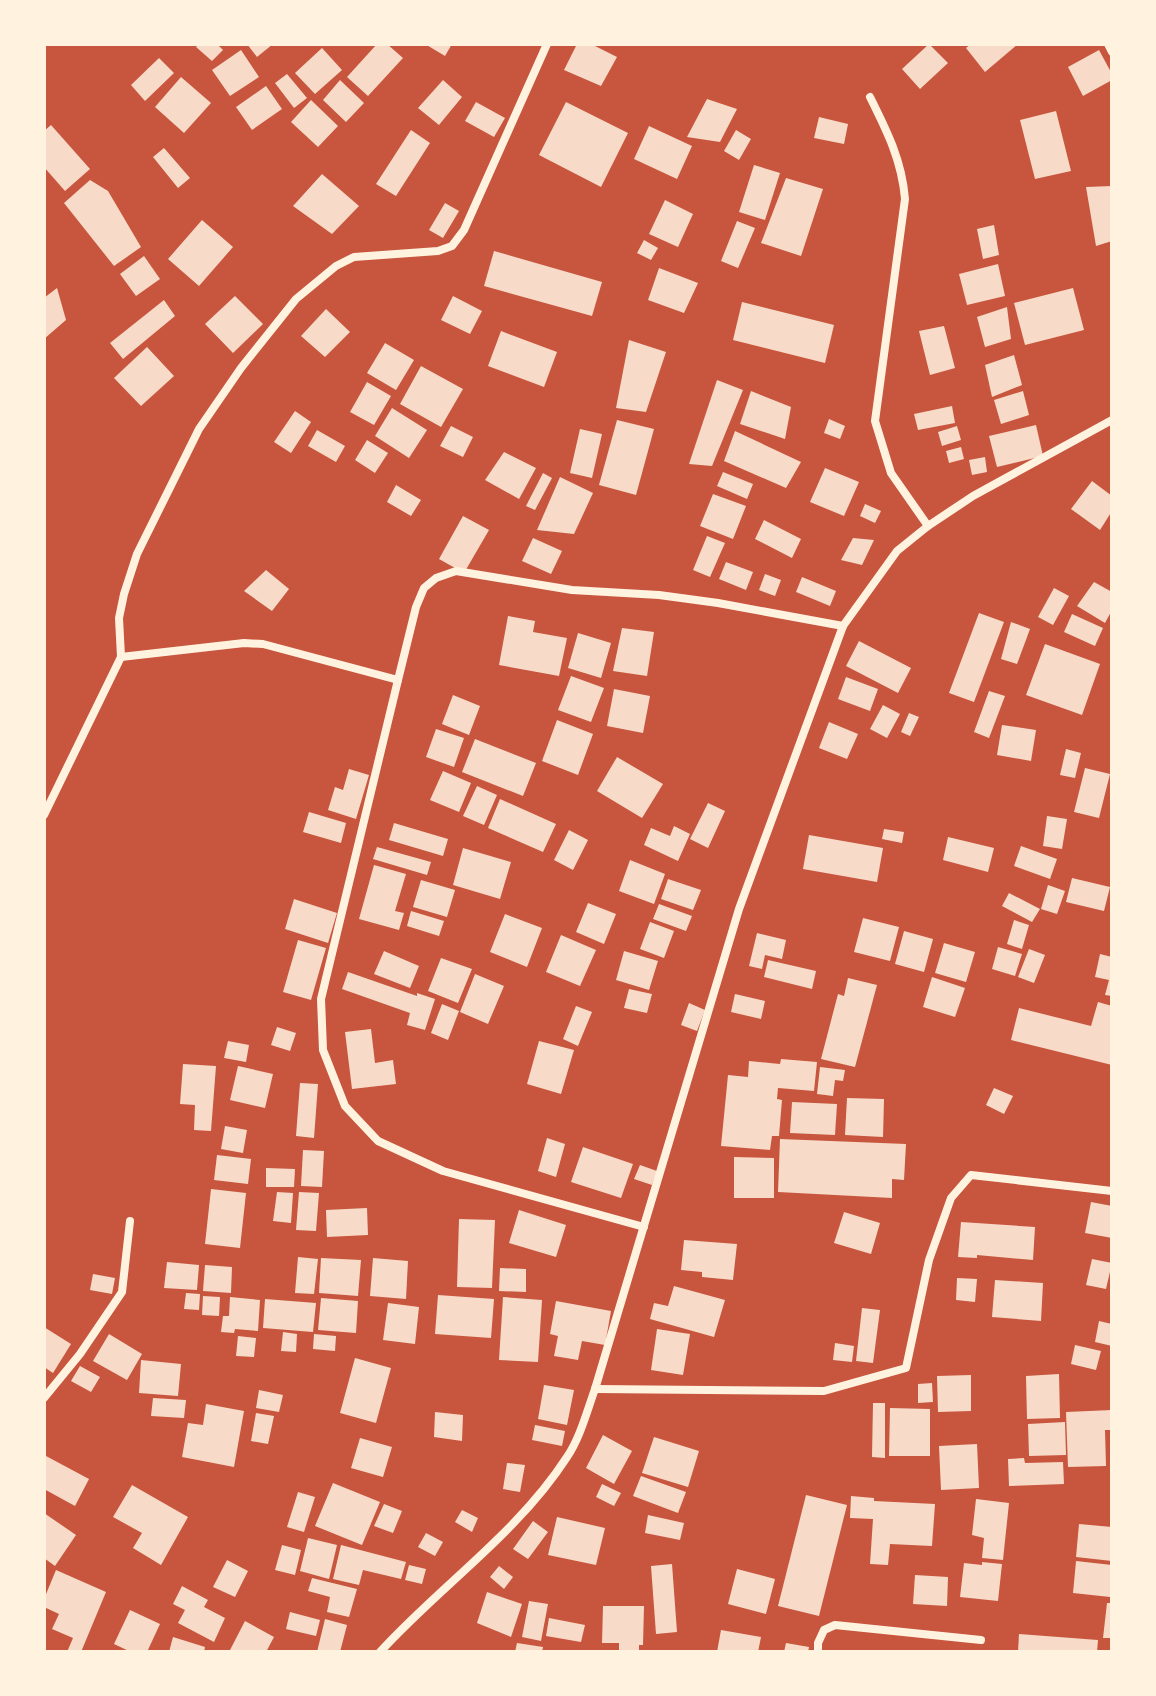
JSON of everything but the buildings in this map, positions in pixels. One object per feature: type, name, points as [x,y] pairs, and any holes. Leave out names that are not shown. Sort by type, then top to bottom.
[{"type":"street","points":[[44,815],[121,657],[119,618],[137,554],[199,429],[241,368],[296,299],[336,266],[354,257],[438,251],[452,246],[464,230],[547,44]]},
{"type":"street","points":[[1108,44],[1112,52]]},
{"type":"street","points":[[870,97],[903,173],[905,199],[875,421],[891,473],[928,526]]},
{"type":"street","points":[[380,1652],[474,1565],[569,1455],[595,1389],[739,909],[843,626],[897,551],[928,526],[973,496],[1112,420]]},
{"type":"street","points":[[644,1227],[443,1171],[378,1141],[345,1106],[323,1050],[321,999],[416,607],[424,588],[436,578],[456,571],[572,590],[659,595],[718,603],[843,626]]},
{"type":"street","points":[[121,657],[244,643],[263,644],[398,680]]},
{"type":"street","points":[[595,1389],[824,1391],[906,1368],[929,1260],[951,1198],[971,1175],[1112,1191]]},
{"type":"street","points":[[44,1398],[80,1354],[122,1292],[130,1221]]},
{"type":"street","points":[[818,1652],[824,1630],[835,1625],[981,1640]]}]
